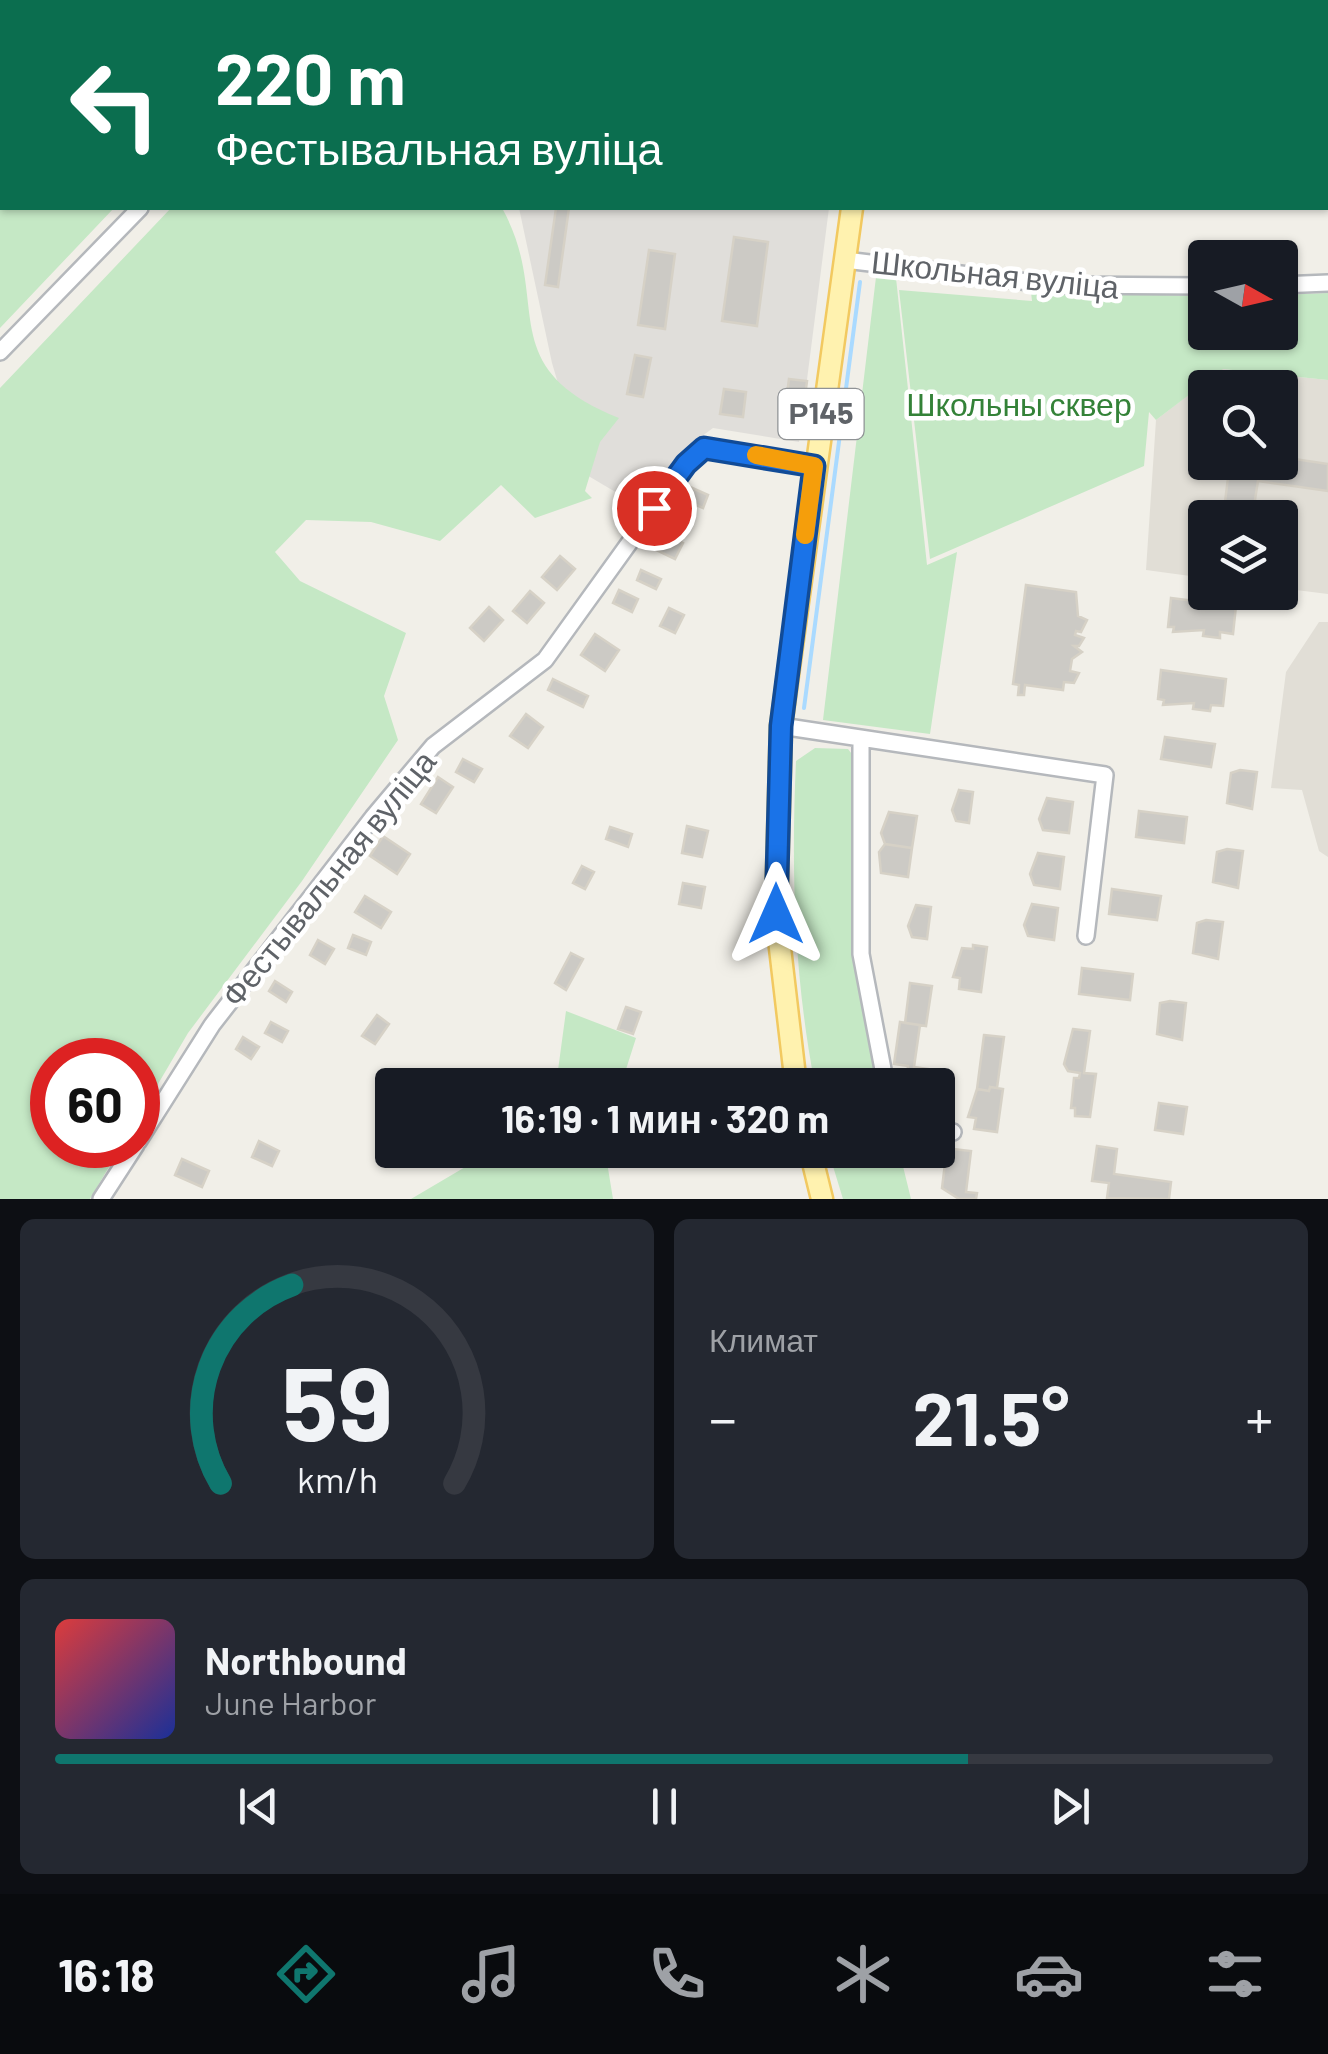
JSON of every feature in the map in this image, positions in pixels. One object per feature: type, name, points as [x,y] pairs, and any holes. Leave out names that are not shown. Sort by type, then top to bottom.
[{"type":"main road","name":"Р145","points":[[793,1068],[782,1002],[776,914],[781,726],[852,210]]},
{"type":"main road","points":[[814,1168],[822,1199]]},
{"type":"street","points":[[0,352],[138,210]]},
{"type":"street","name":"Школьная вуліца","points":[[845,260],[1053,285],[1188,286]]},
{"type":"street","points":[[1298,284],[1328,283]]},
{"type":"street","name":"Фестывальная вуліца","points":[[160,1107],[212,1026],[373,817],[434,746],[545,660],[686,464],[704,448],[814,466]]},
{"type":"street","points":[[781,726],[1105,775],[1086,936]]},
{"type":"street","points":[[862,738],[861,954],[883,1068]]},
{"type":"street","name":"Фестывальная вуліца","points":[[101,1199],[121,1168]]},
{"type":"shaded area","points":[[519,210],[829,210],[799,442],[713,428],[690,445],[646,510],[585,474],[552,363]]},
{"type":"shaded area","points":[[1298,377],[1328,380],[1328,594],[1298,590],[1298,500],[1188,500],[1188,576],[1146,570],[1156,420],[1188,395],[1188,480],[1298,480]]},
{"type":"shaded area","points":[[1319,622],[1328,622],[1328,857],[1319,851],[1302,790],[1271,788],[1286,672]]},
{"type":"green space","points":[[0,210],[112,210],[0,328]]},
{"type":"green space","points":[[169,210],[503,210],[517,242],[539,353],[554,376],[579,398],[619,418],[600,442],[585,491],[592,498],[535,518],[501,485],[440,541],[371,522],[306,520],[275,552],[300,581],[406,633],[384,696],[398,740],[302,881],[188,1033],[160,1081],[160,1038],[30,1038],[30,1168],[108,1168],[90,1199],[0,1199],[0,388]]},
{"type":"green space","points":[[876,277],[896,278],[927,565],[957,552],[930,734],[823,720]]},
{"type":"green space","name":"Школьны сквер","points":[[899,290],[1032,301],[1031,292],[1188,296],[1188,350],[1298,350],[1298,294],[1328,293],[1328,380],[1298,377],[1298,370],[1188,370],[1188,396],[1156,420],[1149,412],[1144,466],[930,559]]},
{"type":"green space","points":[[815,748],[848,749],[855,758],[852,950],[876,1068],[812,1068],[798,964],[796,761]]},
{"type":"green space","points":[[566,1011],[636,1038],[626,1068],[558,1068]]},
{"type":"green space","points":[[464,1168],[608,1168],[613,1199],[411,1199]]},
{"type":"green space","points":[[834,1168],[903,1168],[911,1199],[843,1199]]},
{"type":"building","points":[[556,210],[569,210],[558,287],[545,285]]},
{"type":"building","points":[[734,237],[768,242],[757,326],[722,321]]},
{"type":"building","points":[[649,250],[675,254],[665,329],[638,325]]},
{"type":"building","points":[[635,355],[651,358],[643,397],[627,394]]},
{"type":"building","points":[[789,379],[807,381],[802,419],[784,417]]},
{"type":"building","points":[[724,389],[746,392],[743,417],[720,414]]},
{"type":"building","points":[[1298,460],[1328,464],[1328,491],[1258,481],[1255,500],[1225,500],[1228,480],[1298,480]]},
{"type":"building","points":[[690,487],[708,495],[703,508],[685,500]]},
{"type":"building","points":[[662,532],[683,543],[675,559],[654,549]]},
{"type":"building","points":[[560,556],[575,569],[557,590],[542,577]]},
{"type":"building","points":[[641,570],[661,579],[656,589],[637,580]]},
{"type":"building","points":[[1026,585],[1076,592],[1078,616],[1087,620],[1075,635],[1084,638],[1079,646],[1074,646],[1082,652],[1072,659],[1070,671],[1079,673],[1074,683],[1064,682],[1063,690],[1025,685],[1024,695],[1018,695],[1019,685],[1013,684]]},
{"type":"building","points":[[619,590],[638,599],[632,612],[613,603]]},
{"type":"building","points":[[530,591],[544,603],[527,623],[513,611]]},
{"type":"building","points":[[1171,598],[1188,600],[1188,610],[1236,610],[1233,634],[1220,632],[1220,638],[1203,636],[1204,630],[1173,632],[1174,627],[1168,627]]},
{"type":"building","points":[[489,607],[503,620],[484,641],[470,628]]},
{"type":"building","points":[[669,608],[684,615],[675,633],[660,626]]},
{"type":"building","points":[[595,634],[619,650],[605,671],[581,655]]},
{"type":"building","points":[[1161,670],[1226,679],[1223,706],[1211,705],[1210,711],[1193,709],[1194,703],[1163,705],[1164,700],[1158,699]]},
{"type":"building","points":[[553,679],[588,696],[583,707],[548,690]]},
{"type":"building","points":[[526,714],[543,727],[528,748],[510,736]]},
{"type":"building","points":[[1165,737],[1215,744],[1211,767],[1161,759]]},
{"type":"building","points":[[463,759],[482,769],[474,782],[456,772]]},
{"type":"building","points":[[1257,772],[1252,809],[1227,803],[1231,773]]},
{"type":"building","points":[[438,777],[453,787],[436,813],[421,804]]},
{"type":"building","points":[[959,790],[973,792],[969,823],[956,821],[952,810]]},
{"type":"building","points":[[1047,798],[1073,802],[1069,833],[1043,830],[1039,819]]},
{"type":"building","points":[[1139,811],[1187,817],[1184,843],[1136,837]]},
{"type":"building","points":[[889,812],[917,816],[912,848],[885,844],[881,833]]},
{"type":"building","points":[[687,826],[708,831],[702,857],[682,853]]},
{"type":"building","points":[[610,827],[632,834],[628,847],[606,839]]},
{"type":"building","points":[[383,836],[410,854],[397,874],[370,856]]},
{"type":"building","points":[[885,844],[912,848],[908,877],[881,873],[879,852]]},
{"type":"building","points":[[1243,851],[1238,888],[1213,882],[1217,852]]},
{"type":"building","points":[[1038,853],[1064,857],[1060,889],[1034,885],[1030,874]]},
{"type":"building","points":[[582,866],[594,872],[585,889],[573,883]]},
{"type":"building","points":[[683,883],[705,887],[701,908],[679,904]]},
{"type":"building","points":[[1112,889],[1161,896],[1157,920],[1109,914]]},
{"type":"building","points":[[365,896],[391,912],[381,928],[355,912]]},
{"type":"building","points":[[1032,904],[1058,908],[1054,940],[1028,936],[1024,925]]},
{"type":"building","points":[[916,905],[931,907],[927,939],[912,937],[908,926]]},
{"type":"building","points":[[1223,922],[1218,959],[1193,953],[1197,923]]},
{"type":"building","points":[[353,935],[371,942],[366,955],[348,948]]},
{"type":"building","points":[[318,940],[334,949],[325,964],[310,955]]},
{"type":"building","points":[[973,945],[987,947],[981,992],[959,989],[960,978],[953,977],[962,948],[973,949]]},
{"type":"building","points":[[571,953],[583,959],[566,990],[555,983]]},
{"type":"building","points":[[1082,968],[1133,974],[1130,1000],[1079,994]]},
{"type":"building","points":[[275,981],[292,992],[286,1002],[269,991]]},
{"type":"building","points":[[910,983],[932,986],[926,1026],[905,1023]]},
{"type":"building","points":[[1160,1003],[1186,1003],[1182,1040],[1157,1034]]},
{"type":"building","points":[[626,1007],[641,1012],[633,1034],[618,1029]]},
{"type":"building","points":[[377,1015],[389,1024],[375,1044],[362,1036]]},
{"type":"building","points":[[271,1022],[288,1031],[282,1042],[265,1033]]},
{"type":"building","points":[[900,1022],[920,1025],[914,1067],[921,1068],[908,1068],[894,1064]]},
{"type":"building","points":[[1073,1029],[1090,1031],[1084,1073],[1096,1074],[1090,1117],[1075,1116],[1075,1108],[1071,1108],[1074,1078],[1079,1078],[1080,1073],[1068,1071],[1064,1064]]},
{"type":"building","points":[[984,1035],[1004,1037],[997,1088],[990,1087],[989,1091],[977,1089]]},
{"type":"building","points":[[243,1037],[259,1047],[251,1059],[236,1049]]},
{"type":"building","points":[[990,1087],[1003,1089],[997,1132],[974,1129],[976,1118],[968,1117],[977,1089],[989,1091]]},
{"type":"building","points":[[1159,1103],[1187,1107],[1183,1134],[1155,1130]]},
{"type":"building","points":[[259,1141],[279,1151],[272,1166],[252,1157]]},
{"type":"building","points":[[1097,1146],[1117,1149],[1114,1174],[1171,1182],[1169,1199],[1107,1198],[1109,1183],[1092,1181]]},
{"type":"building","points":[[955,1149],[971,1151],[966,1192],[977,1193],[976,1199],[959,1199],[942,1188],[944,1168],[955,1168]]},
{"type":"building","points":[[182,1159],[209,1171],[202,1187],[175,1175]]},
{"type":"waterway","points":[[804,708],[860,282]]},
{"type":"slow traffic","points":[[756,455],[814,466],[805,535]]},
{"type":"route","points":[[654,508],[686,464],[704,448],[814,466],[781,726],[776,914]]}]
